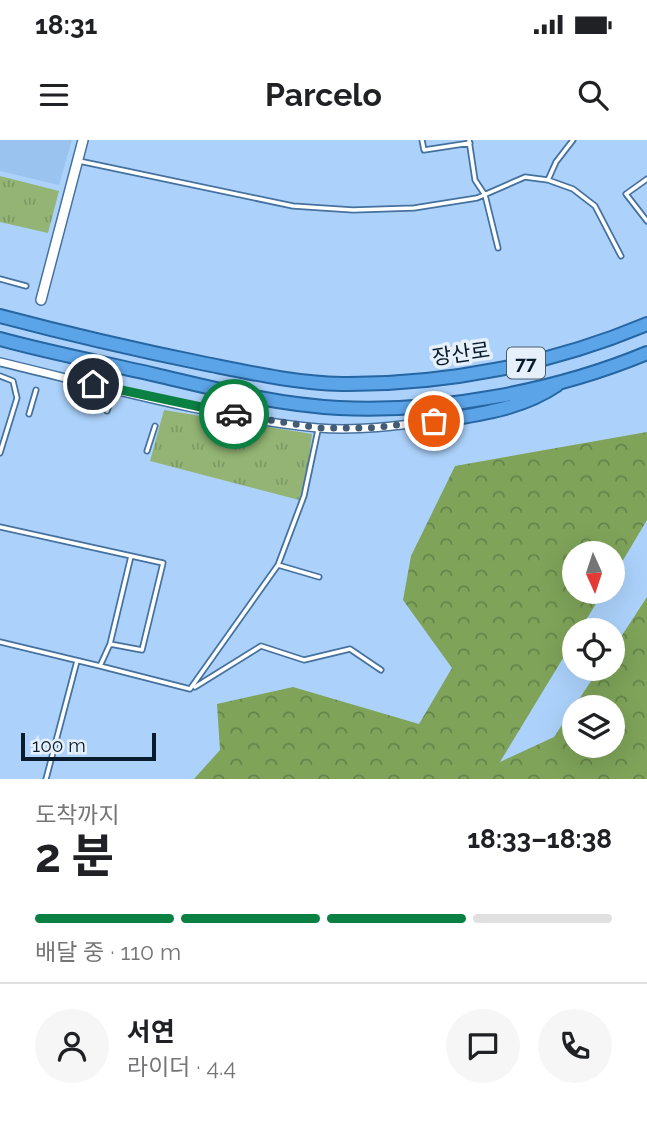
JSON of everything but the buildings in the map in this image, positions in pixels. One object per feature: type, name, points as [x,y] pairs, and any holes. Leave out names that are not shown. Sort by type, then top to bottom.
[{"type":"highway","name":"장산로","points":[[0,316],[96,341],[274,377],[341,384],[400,381],[501,368],[611,340],[647,324]]},
{"type":"highway","name":"77","points":[[0,339],[272,401],[340,408],[401,406],[493,396],[563,381],[647,353]]},
{"type":"highway","points":[[456,418],[508,409],[537,399],[563,381]]},
{"type":"street","points":[[41,300],[83,140]]},
{"type":"street","points":[[0,362],[115,388],[319,428],[369,428],[456,418]]},
{"type":"lane","points":[[422,140],[424,150],[470,141],[475,180],[485,195],[498,248]]},
{"type":"lane","points":[[548,180],[556,162],[573,140]]},
{"type":"lane","points":[[77,161],[293,206],[414,208],[485,195],[526,177],[548,180],[573,189],[595,206],[621,256]]},
{"type":"lane","points":[[647,179],[626,194],[647,221]]},
{"type":"lane","points":[[0,279],[26,286]]},
{"type":"lane","points":[[0,376],[13,381],[17,388],[0,453]]},
{"type":"lane","points":[[107,411],[115,388]]},
{"type":"lane","points":[[29,414],[36,390]]},
{"type":"lane","points":[[147,451],[155,426]]},
{"type":"lane","points":[[190,689],[278,565],[304,496],[319,428]]},
{"type":"lane","points":[[0,527],[163,563],[142,650],[110,644]]},
{"type":"lane","points":[[100,666],[110,644],[131,556]]},
{"type":"lane","points":[[278,565],[319,577]]},
{"type":"lane","points":[[0,642],[190,689],[261,646],[304,660],[349,649],[381,670]]},
{"type":"lane","points":[[46,779],[77,661]]},
{"type":"shaded area","points":[[0,140],[72,140],[59,185],[0,171]]},
{"type":"green space","points":[[0,176],[59,191],[48,233],[0,222]]},
{"type":"green space","points":[[164,410],[312,434],[308,467],[299,500],[150,461]]},
{"type":"green space","points":[[647,432],[647,520],[625,557],[625,541],[562,541],[562,604],[596,604],[587,618],[562,618],[562,660],[500,762],[554,737],[562,725],[562,758],[625,758],[625,695],[582,695],[591,681],[625,681],[625,631],[647,597],[647,779],[194,779],[220,750],[217,704],[293,687],[419,724],[452,668],[403,600],[411,556],[455,466]]},
{"type":"way so far","points":[[234,414],[319,428],[369,428],[434,421]]},
{"type":"route","points":[[93,384],[234,414]]}]
